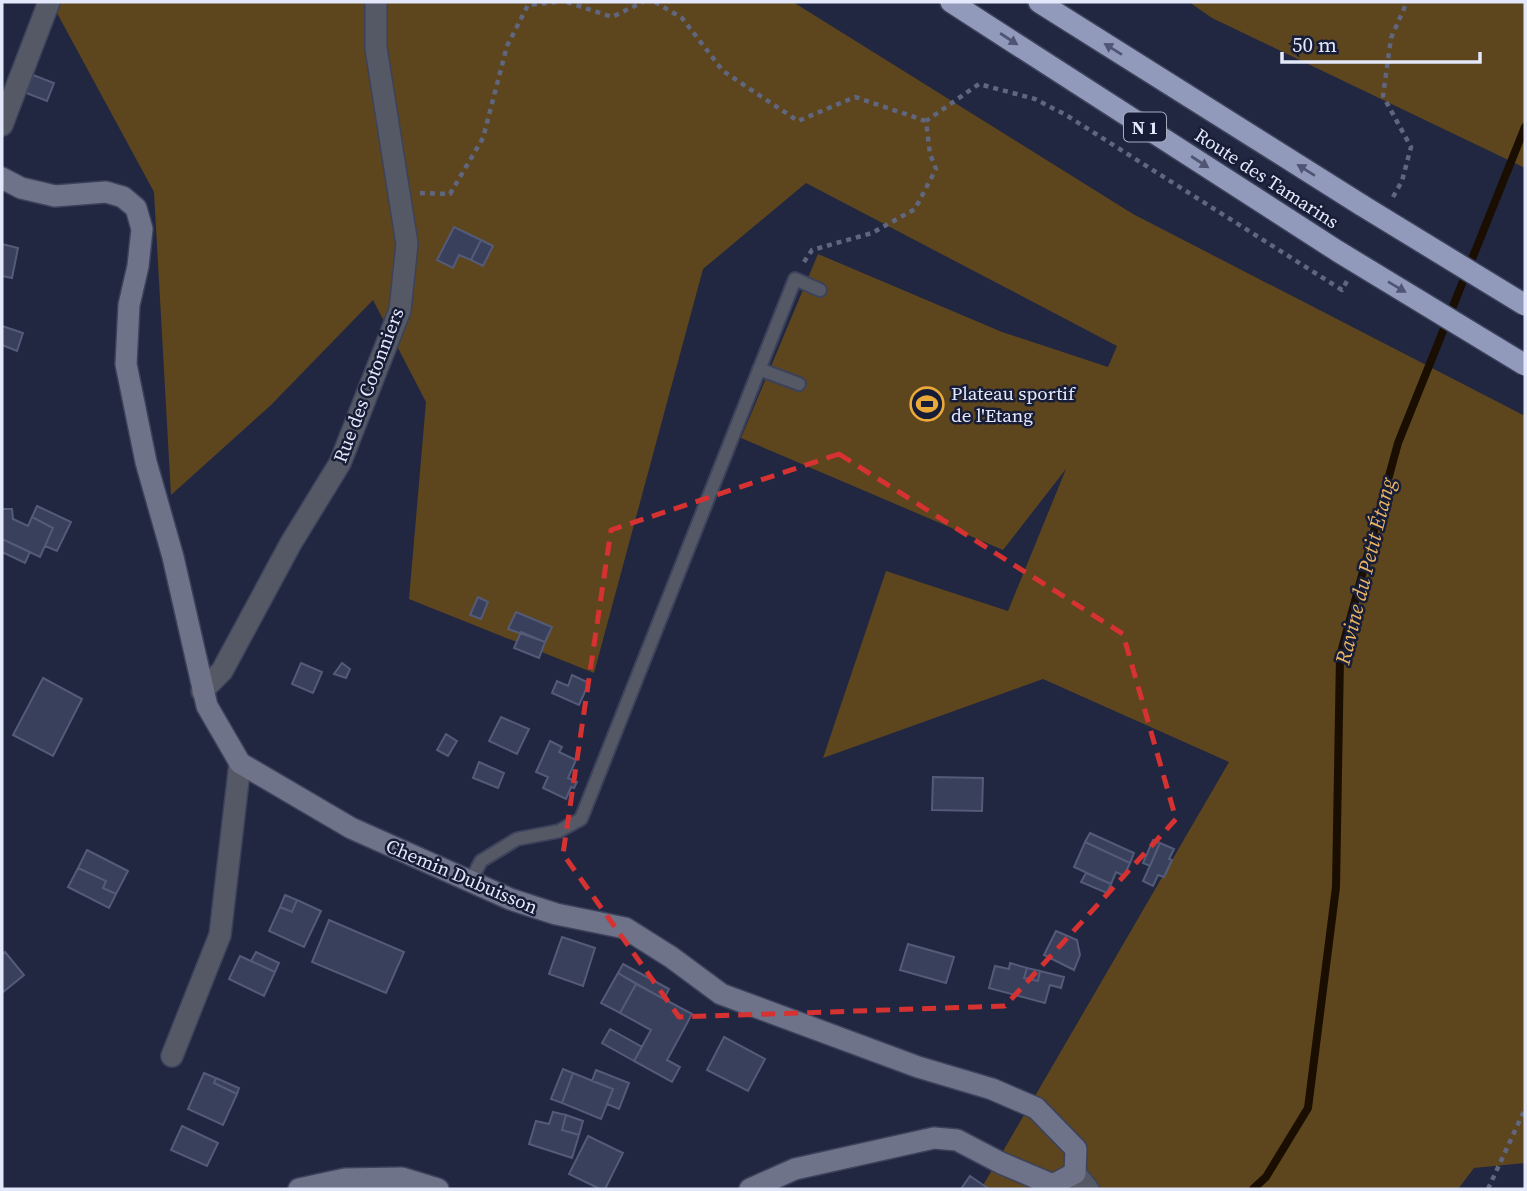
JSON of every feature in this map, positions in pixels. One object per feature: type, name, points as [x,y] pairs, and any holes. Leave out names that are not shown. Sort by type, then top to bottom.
[{"type":"highway","name":"Route des Tamarins","points":[[951,2],[1339,252],[1525,365]]},
{"type":"highway","name":"Route des Tamarins","points":[[1039,2],[1525,306]]},
{"type":"main road","name":"Chemin Dubuisson","points":[[2,178],[21,188],[55,196],[106,192],[123,197],[136,208],[142,229],[130,305],[126,364],[146,462],[173,557],[202,691],[207,706],[240,763],[351,828],[470,882],[556,914],[625,928],[671,957],[721,994],[918,1067],[992,1089],[1036,1108],[1076,1149],[1081,1181],[1053,1185],[1001,1163],[957,1140],[934,1138],[794,1169],[750,1189]]},
{"type":"main road","points":[[299,1189],[345,1179],[402,1178],[438,1189]]},
{"type":"street","points":[[2,122],[49,2]]},
{"type":"street","name":"Rue des Cotonniers","points":[[202,691],[222,671],[291,543],[340,463],[400,310],[407,244],[376,48],[376,2]]},
{"type":"street","points":[[173,1056],[220,935],[240,763]]},
{"type":"lane","points":[[470,882],[481,861],[517,839],[559,831],[582,819],[795,279],[820,290]]},
{"type":"lane","points":[[759,369],[799,384]]},
{"type":"path","points":[[398,192],[450,194],[483,138],[506,46],[528,5],[556,2]]},
{"type":"path","points":[[567,2],[612,17],[643,2]]},
{"type":"path","points":[[655,2],[682,18],[723,71],[798,121],[855,97],[926,121]]},
{"type":"path","points":[[1389,205],[1402,181],[1411,148],[1383,96],[1391,38],[1407,2]]},
{"type":"path","points":[[926,121],[979,84],[1035,99],[1066,115],[1342,290],[1348,278]]},
{"type":"path","points":[[795,279],[812,250],[872,233],[915,209],[936,169],[930,154],[926,121]]},
{"type":"path","points":[[1488,1189],[1525,1109]]},
{"type":"highlighted area","points":[[839,454],[1123,634],[1176,819],[1005,1006],[679,1017],[563,854],[611,530]]},
{"type":"shaded area","points":[[51,2],[793,2],[1133,214],[1525,416],[1525,1163],[1474,1168],[1458,1189],[981,1189],[1229,762],[1043,679],[823,758],[886,571],[1008,611],[1066,469],[1003,550],[741,438],[818,254],[1002,332],[1108,367],[1117,346],[806,183],[703,269],[594,673],[409,599],[426,402],[373,300],[271,405],[171,495],[154,192]]},
{"type":"shaded area","points":[[1189,2],[1525,2],[1525,168],[1212,18]]},
{"type":"building","points":[[33,75],[54,83],[47,101],[26,93]]},
{"type":"building","points":[[454,227],[481,240],[471,260],[459,255],[453,268],[437,260]]},
{"type":"building","points":[[481,240],[493,246],[483,266],[471,260]]},
{"type":"building","points":[[2,244],[18,248],[12,278],[2,276]]},
{"type":"building","points":[[2,326],[23,333],[17,351],[2,345]]},
{"type":"building","points":[[37,506],[71,522],[57,551],[45,546],[53,528],[32,517]]},
{"type":"building","points":[[2,509],[12,509],[13,519],[28,526],[32,517],[53,528],[40,557],[2,539]]},
{"type":"building","points":[[2,539],[30,552],[25,563],[2,552]]},
{"type":"building","points":[[478,597],[488,602],[481,619],[470,615]]},
{"type":"building","points":[[516,612],[552,627],[545,642],[508,629]]},
{"type":"building","points":[[521,632],[545,642],[539,658],[514,648]]},
{"type":"building","points":[[301,663],[322,672],[313,693],[292,684]]},
{"type":"building","points":[[342,663],[350,669],[346,678],[334,674]]},
{"type":"building","points":[[572,675],[589,683],[579,705],[552,693],[557,681],[568,686]]},
{"type":"building","points":[[43,678],[82,699],[53,756],[13,735]]},
{"type":"building","points":[[501,717],[529,729],[517,754],[489,741]]},
{"type":"building","points":[[446,734],[457,741],[448,756],[437,750]]},
{"type":"building","points":[[550,741],[562,747],[559,752],[576,760],[568,778],[577,782],[574,788],[571,787],[566,799],[543,788],[548,777],[536,772]]},
{"type":"building","points":[[479,762],[504,773],[498,788],[473,778]]},
{"type":"building","points":[[933,777],[983,778],[982,811],[932,810]]},
{"type":"building","points":[[1090,833],[1134,853],[1130,863],[1085,842]]},
{"type":"building","points":[[1153,840],[1160,843],[1150,866],[1143,863]]},
{"type":"building","points":[[1085,842],[1130,863],[1124,876],[1116,872],[1111,884],[1074,867]]},
{"type":"building","points":[[1160,843],[1174,849],[1164,877],[1158,875],[1153,886],[1143,881]]},
{"type":"building","points":[[87,850],[128,871],[116,894],[103,888],[106,881],[78,868]]},
{"type":"building","points":[[78,868],[106,881],[103,888],[116,894],[109,908],[68,887]]},
{"type":"building","points":[[1086,873],[1111,884],[1107,893],[1081,882]]},
{"type":"building","points":[[285,895],[297,900],[292,912],[280,907]]},
{"type":"building","points":[[297,900],[321,911],[304,947],[269,931],[280,907],[292,912]]},
{"type":"building","points":[[329,920],[404,952],[386,993],[312,962]]},
{"type":"building","points":[[1056,931],[1077,940],[1080,955],[1074,970],[1044,955]]},
{"type":"building","points":[[562,937],[595,948],[583,986],[549,974]]},
{"type":"building","points":[[908,944],[954,957],[946,983],[900,970]]},
{"type":"building","points":[[5,952],[24,975],[2,993],[2,955]]},
{"type":"building","points":[[256,952],[279,963],[275,972],[251,961]]},
{"type":"building","points":[[240,956],[275,972],[264,996],[229,979]]},
{"type":"building","points":[[1010,963],[1027,968],[1024,978],[1038,981],[1040,971],[1064,977],[1061,988],[1050,985],[1045,1003],[989,988],[995,966],[1009,969]]},
{"type":"building","points":[[623,964],[669,989],[664,999],[618,973]]},
{"type":"building","points":[[1027,968],[1040,971],[1038,981],[1024,978]]},
{"type":"building","points":[[618,973],[636,984],[620,1013],[601,1003]]},
{"type":"building","points":[[636,984],[692,1014],[667,1060],[680,1067],[672,1082],[634,1061],[651,1030],[620,1013]]},
{"type":"building","points":[[610,1029],[642,1047],[634,1061],[602,1043]]},
{"type":"building","points":[[724,1037],[765,1059],[748,1091],[707,1070]]},
{"type":"building","points":[[563,1069],[573,1073],[562,1103],[551,1099]]},
{"type":"building","points":[[596,1070],[629,1083],[619,1109],[607,1104],[613,1089],[592,1081]]},
{"type":"building","points":[[204,1073],[216,1078],[214,1083],[237,1094],[223,1125],[188,1109]]},
{"type":"building","points":[[573,1073],[613,1089],[601,1119],[562,1103]]},
{"type":"building","points":[[216,1078],[239,1088],[237,1094],[214,1083]]},
{"type":"building","points":[[553,1112],[566,1115],[562,1130],[579,1135],[572,1158],[529,1144],[536,1121],[549,1124]]},
{"type":"building","points":[[566,1115],[583,1121],[579,1135],[562,1130]]},
{"type":"building","points":[[182,1126],[218,1143],[207,1166],[171,1150]]},
{"type":"building","points":[[588,1136],[623,1153],[605,1189],[569,1174]]},
{"type":"building","points":[[970,1176],[989,1189],[961,1189]]},
{"type":"waterway","name":"Ravine du Petit Étang","points":[[1253,1189],[1266,1177],[1308,1108],[1336,887],[1340,656],[1398,443],[1525,127]]},
{"type":"place","name":"Plateau sportif de l'Etang","points":[[927,404]]}]
